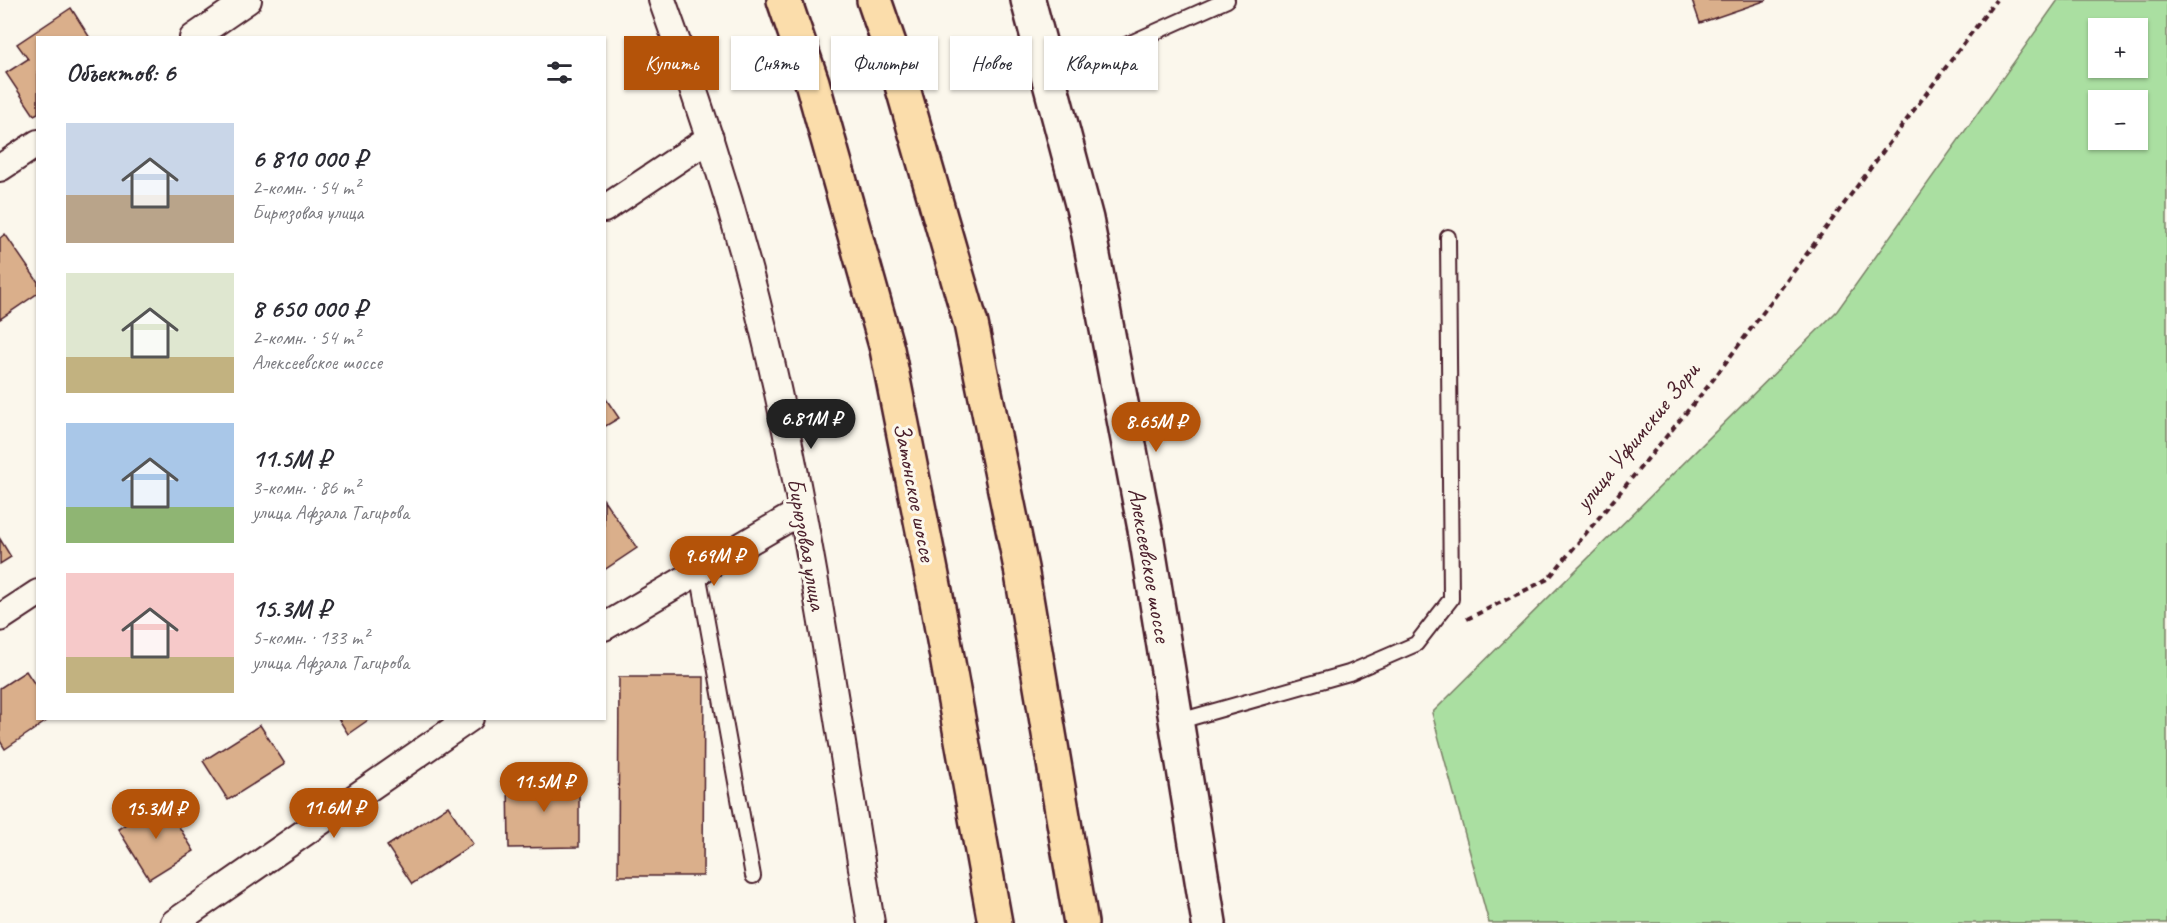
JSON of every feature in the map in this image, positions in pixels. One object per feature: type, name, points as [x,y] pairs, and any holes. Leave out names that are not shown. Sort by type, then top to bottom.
[{"type":"main road","name":"Затонское шоссе","points":[[784,0],[812,82],[887,349],[936,596],[994,923]]},
{"type":"main road","points":[[874,0],[895,61],[971,324],[1021,568],[1081,923]]},
{"type":"main road","name":"Алексеевское шоссе","points":[[1028,0],[1044,57]]},
{"type":"main road","name":"Алексеевское шоссе","points":[[1053,90],[1086,219],[1145,529],[1209,923]]},
{"type":"street","points":[[196,36],[248,0]]},
{"type":"street","name":"Бирюзовая улица","points":[[662,0],[699,102],[749,273],[801,511],[871,923]]},
{"type":"street","points":[[606,208],[710,138]]},
{"type":"street","points":[[0,168],[36,144]]},
{"type":"street","points":[[606,626],[801,511]]},
{"type":"street","points":[[0,618],[36,594]]},
{"type":"street","points":[[174,923],[467,720]]},
{"type":"lane","points":[[1146,36],[1227,0]]},
{"type":"lane","points":[[1176,722],[1349,673],[1416,644],[1450,599],[1448,237]]},
{"type":"lane","points":[[698,572],[753,876]]},
{"type":"path","name":"улица Уфимские Зори","points":[[1416,644],[1548,579],[1709,384],[1996,0]]},
{"type":"green space","points":[[2058,0],[2167,0],[2167,923],[1489,923],[1432,713],[1837,311]]},
{"type":"building","points":[[1692,0],[1767,0],[1700,23]]},
{"type":"building","points":[[71,8],[89,36],[36,36],[36,114],[34,115],[6,73],[28,59],[17,44]]},
{"type":"building","points":[[5,234],[36,279],[36,294],[0,319],[0,238]]},
{"type":"building","points":[[606,399],[619,418],[606,426]]},
{"type":"building","points":[[606,503],[637,548],[606,569]]},
{"type":"building","points":[[0,539],[11,557],[0,564]]},
{"type":"building","points":[[26,671],[36,686],[36,720],[48,720],[5,749],[0,741],[0,688]]},
{"type":"building","points":[[619,677],[704,677],[703,876],[618,876]]},
{"type":"building","points":[[339,720],[368,720],[348,734]]},
{"type":"building","points":[[260,725],[285,764],[228,800],[203,761]]},
{"type":"building","points":[[508,779],[579,779],[579,847],[509,848]]},
{"type":"building","points":[[163,801],[194,851],[149,879],[118,829]]},
{"type":"building","points":[[448,806],[473,844],[412,884],[387,846]]}]
